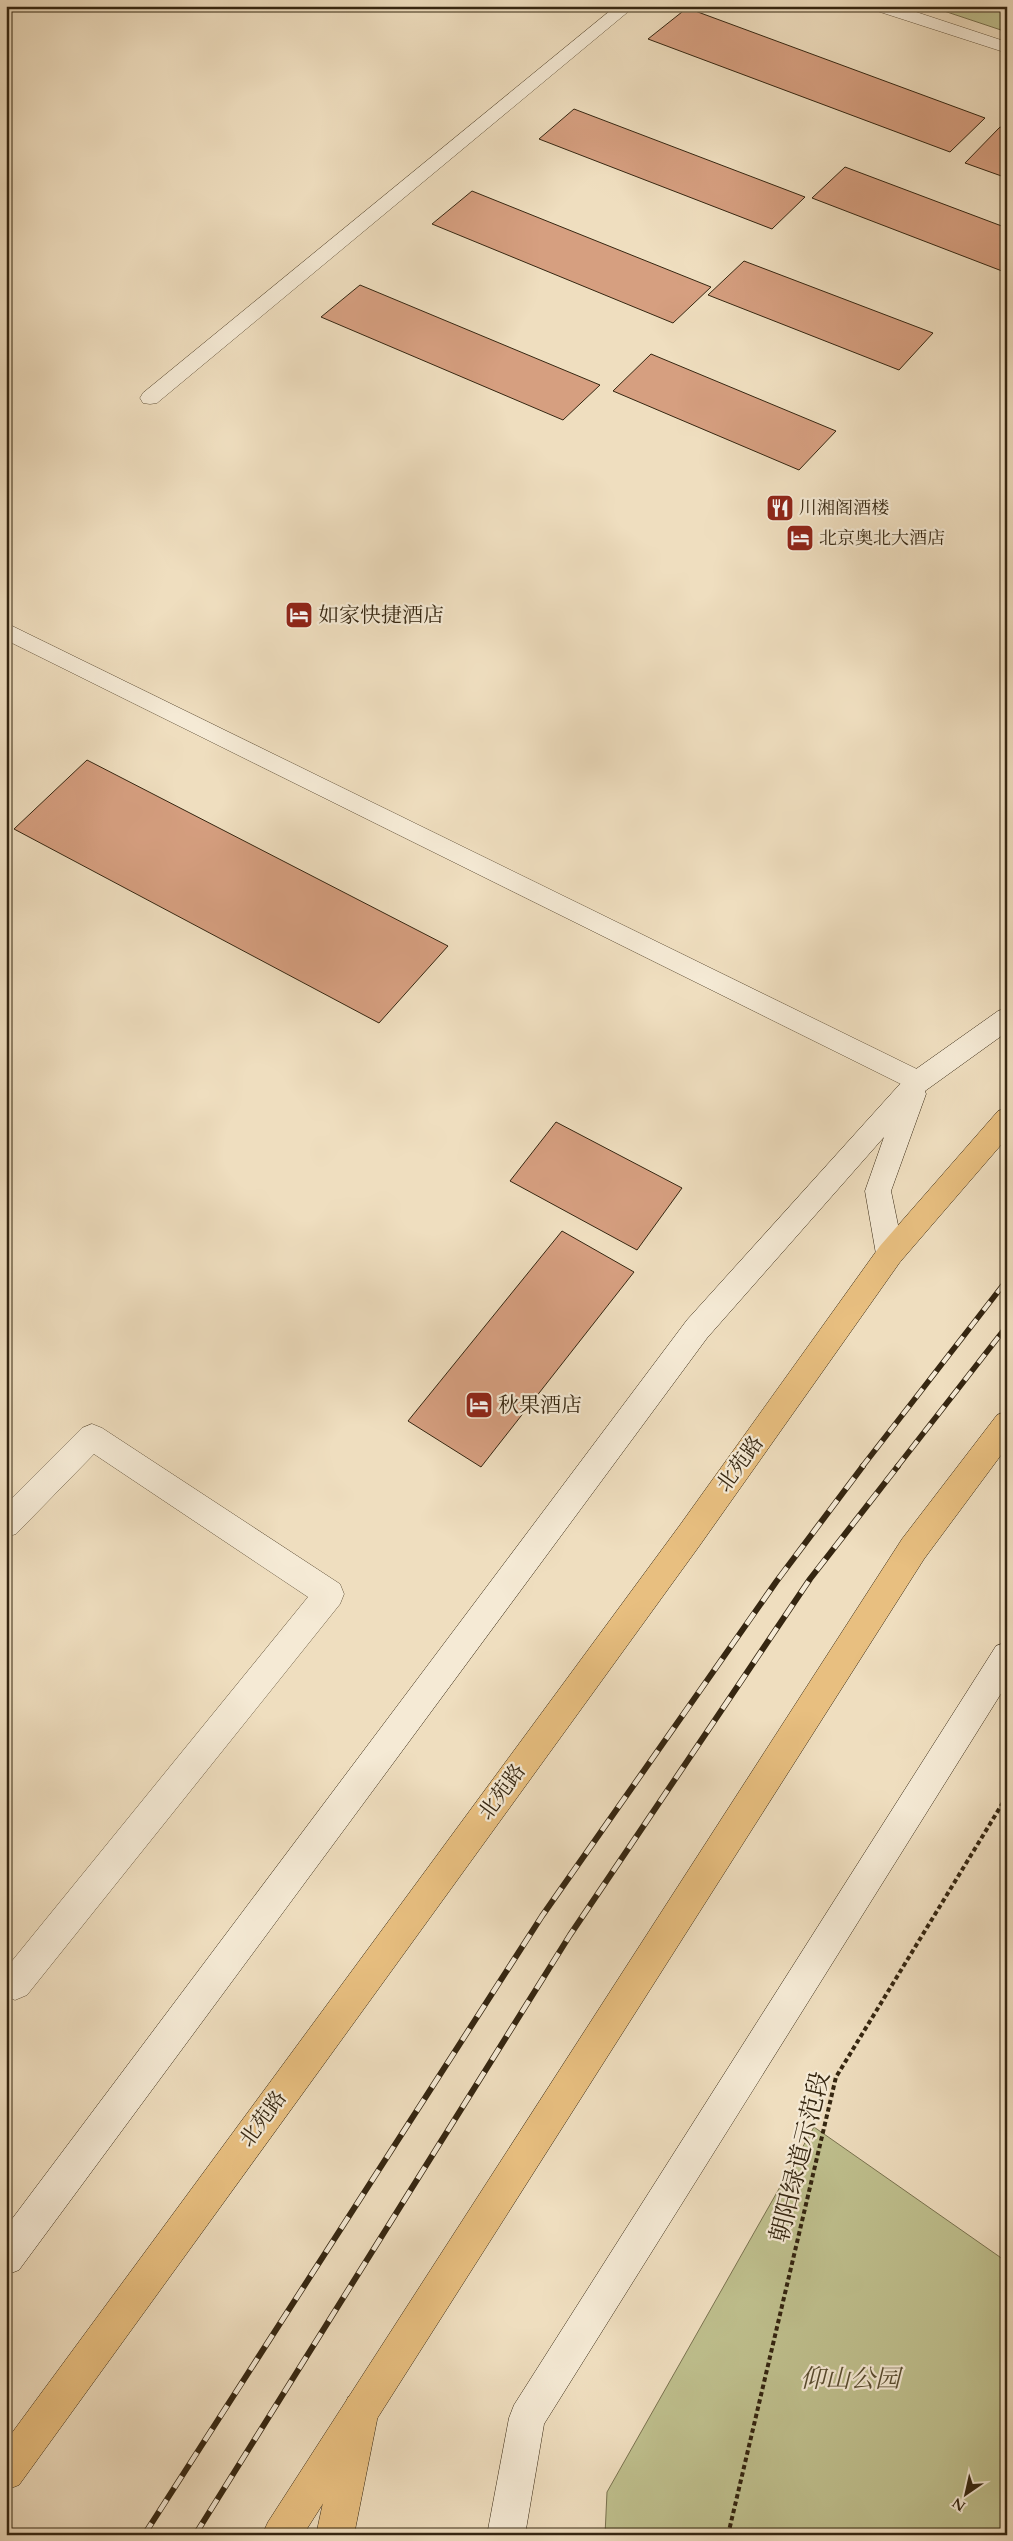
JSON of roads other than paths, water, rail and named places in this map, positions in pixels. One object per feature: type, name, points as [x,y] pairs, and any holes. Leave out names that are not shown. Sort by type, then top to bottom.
[{"type":"main road","name":"北苑路","points":[[6,2472],[690,1535],[890,1254],[1007,1120]]},
{"type":"main road","points":[[281,2535],[912,1549],[1007,1424]]},
{"type":"main road","points":[[335,2535],[361,2410]]},
{"type":"street","points":[[150,398],[627,6]]},
{"type":"street","points":[[880,6],[1007,48]]},
{"type":"street","points":[[6,631],[918,1081]]},
{"type":"street","points":[[6,2257],[697,1329],[918,1081],[1007,1018]]},
{"type":"street","points":[[890,1254],[878,1191],[918,1081]]},
{"type":"street","points":[[6,1524],[92,1437],[329,1594],[15,1983],[6,1975]]},
{"type":"street","points":[[506,2535],[526,2418],[1007,1656]]},
{"type":"railway","points":[[862,1467],[1007,1280]]},
{"type":"railway","points":[[897,1467],[1007,1326]]},
{"type":"railway","points":[[144,2535],[542,1916],[776,1582],[863,1466]]},
{"type":"railway","points":[[195,2535],[570,1935],[810,1579],[898,1466]]},
{"type":"place","name":"川湘阁酒楼","points":[[780,508]]},
{"type":"place","name":"北京奥北大酒店","points":[[800,538]]},
{"type":"place","name":"如家快捷酒店","points":[[299,615]]},
{"type":"place","name":"秋果酒店","points":[[479,1405]]},
{"type":"park label","name":"仰山公园","points":[[850,2379]]}]
